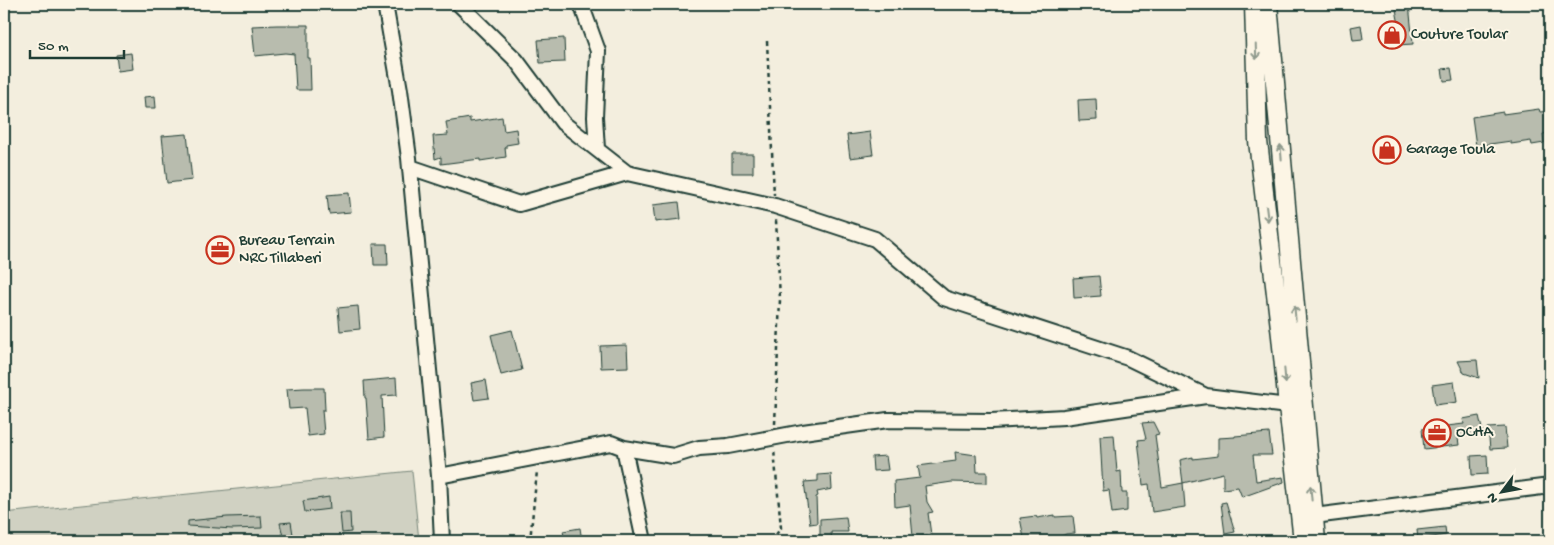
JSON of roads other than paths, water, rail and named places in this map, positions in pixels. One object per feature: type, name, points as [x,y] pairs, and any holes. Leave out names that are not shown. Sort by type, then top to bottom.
[{"type":"main road","points":[[1254,4],[1258,141],[1288,406],[1307,541]]},
{"type":"main road","points":[[1268,4],[1314,516],[1307,541]]},
{"type":"street","points":[[385,4],[400,90],[410,167],[439,476],[442,541]]},
{"type":"street","points":[[459,4],[516,60],[563,123],[627,173],[775,206],[875,239],[944,298],[1128,358],[1206,396]]},
{"type":"street","points":[[581,4],[598,51],[595,118],[597,149]]},
{"type":"street","points":[[410,167],[519,204],[627,173]]},
{"type":"street","points":[[439,476],[611,443],[624,448],[673,456],[699,448],[728,446],[774,437],[888,420],[990,421],[1064,417],[1206,396],[1288,406]]},
{"type":"street","points":[[624,448],[644,541]]},
{"type":"street","points":[[1314,516],[1550,486]]},
{"type":"place","name":"Couture Toular","points":[[1392,35]]},
{"type":"place","name":"Garage Toula","points":[[1387,150]]},
{"type":"place","name":"Bureau Terrain NRC Tillaberi","points":[[220,250]]},
{"type":"place","name":"OCHA","points":[[1437,433]]}]
